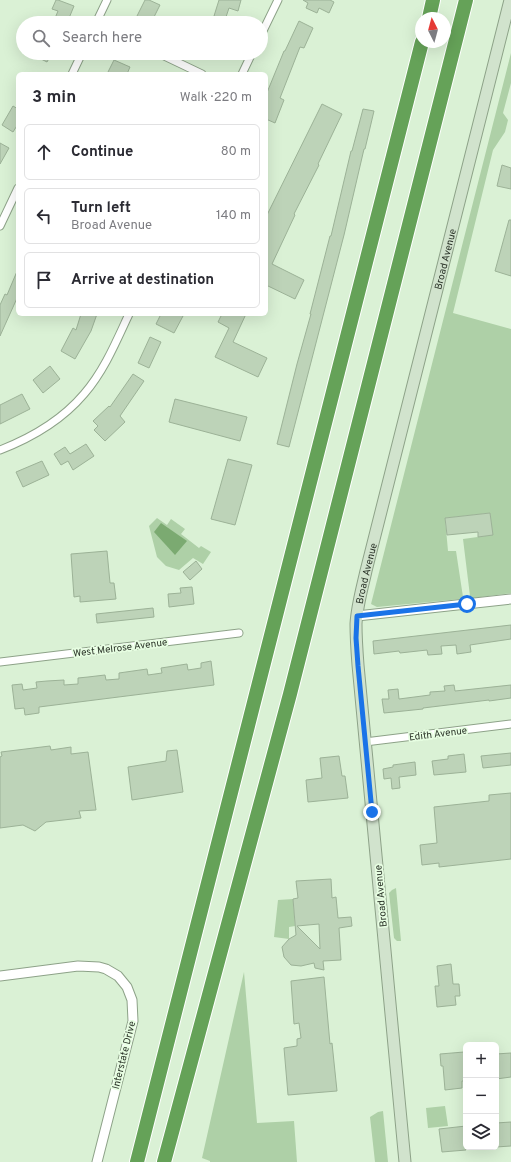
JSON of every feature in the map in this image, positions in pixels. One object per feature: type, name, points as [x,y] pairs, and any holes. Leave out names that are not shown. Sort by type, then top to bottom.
[{"type":"highway","points":[[430,12],[433,0]]},
{"type":"highway","points":[[164,1162],[290,694],[466,0]]},
{"type":"highway","points":[[137,1162],[420,48]]},
{"type":"main road","name":"Broad Avenue","points":[[405,1162],[365,742],[356,638],[357,616],[366,571],[510,0]]},
{"type":"street","points":[[99,16],[107,0]]},
{"type":"street","points":[[268,21],[278,0]]},
{"type":"street","points":[[73,72],[79,60]]},
{"type":"street","points":[[173,60],[198,72]]},
{"type":"street","points":[[243,72],[249,60]]},
{"type":"street","points":[[0,226],[16,192]]},
{"type":"street","points":[[0,450],[37,433],[75,404],[84,394],[104,365],[128,316]]},
{"type":"street","points":[[357,616],[511,599]]},
{"type":"street","name":"West Melrose Avenue","points":[[0,662],[239,633]]},
{"type":"street","name":"Edith Avenue","points":[[365,742],[511,724]]},
{"type":"street","name":"Interstate Drive","points":[[0,976],[85,966],[99,967],[118,976],[127,987],[132,1000],[133,1021],[97,1162]]},
{"type":"shaded area","points":[[511,53],[511,83],[503,113],[508,120],[505,132],[493,150],[453,313],[511,329],[511,593],[473,598],[470,596],[463,539],[492,535],[490,513],[445,518],[448,551],[456,551],[463,597],[461,599],[377,607],[371,604]]},
{"type":"shaded area","points":[[157,518],[167,525],[171,519],[185,529],[181,534],[199,548],[201,546],[211,552],[203,564],[193,558],[179,570],[166,566],[157,557],[149,526]]},
{"type":"shaded area","points":[[161,523],[187,541],[175,555],[154,532]]},
{"type":"shaded area","points":[[396,888],[401,941],[397,941],[394,938],[389,893]]},
{"type":"shaded area","points":[[293,899],[295,926],[289,927],[289,939],[274,937],[278,900]]},
{"type":"shaded area","points":[[244,972],[257,1123],[294,1121],[297,1162],[210,1162],[202,1158]]},
{"type":"shaded area","points":[[445,1106],[448,1126],[428,1128],[426,1108]]},
{"type":"shaded area","points":[[383,1111],[388,1162],[375,1162],[370,1117]]},
{"type":"building","points":[[56,0],[74,6],[70,16],[56,16],[58,11],[52,9]]},
{"type":"building","points":[[145,0],[149,0],[160,5],[154,16],[137,16]]},
{"type":"building","points":[[219,0],[241,0],[238,11],[229,8],[226,16],[214,16]]},
{"type":"building","points":[[303,0],[330,0],[334,2],[329,13],[319,8],[317,13],[306,8],[308,3]]},
{"type":"building","points":[[299,21],[313,28],[304,48],[300,47],[280,98],[284,100],[275,123],[268,120],[268,90]]},
{"type":"building","points":[[114,60],[130,67],[128,72],[108,72]]},
{"type":"building","points":[[322,104],[342,114],[318,164],[319,165],[294,214],[295,215],[272,264],[304,280],[295,299],[268,286],[268,213]]},
{"type":"building","points":[[13,106],[16,108],[16,127],[13,132],[2,125]]},
{"type":"building","points":[[363,109],[374,111],[344,235],[289,447],[277,444]]},
{"type":"building","points":[[0,143],[9,148],[0,164]]},
{"type":"building","points":[[502,165],[511,168],[511,189],[497,186]]},
{"type":"building","points":[[509,220],[511,220],[511,276],[495,271]]},
{"type":"building","points":[[16,274],[16,300],[0,336],[0,305],[5,294],[7,295]]},
{"type":"building","points":[[80,316],[96,316],[91,331],[75,359],[61,351],[73,328],[76,330]]},
{"type":"building","points":[[160,316],[183,316],[174,333],[156,324]]},
{"type":"building","points":[[221,316],[245,316],[233,342],[267,358],[258,377],[215,357],[229,328],[218,322]]},
{"type":"building","points":[[150,337],[161,342],[149,368],[138,363]]},
{"type":"building","points":[[50,366],[60,379],[43,393],[33,380]]},
{"type":"building","points":[[133,374],[144,381],[120,416],[125,422],[105,441],[94,430],[98,426],[93,421],[109,406],[110,407]]},
{"type":"building","points":[[22,394],[30,409],[0,424],[0,405]]},
{"type":"building","points":[[175,399],[247,417],[240,441],[169,422]]},
{"type":"building","points":[[86,444],[94,456],[73,470],[68,461],[61,465],[54,454],[65,447],[70,454]]},
{"type":"building","points":[[228,459],[252,465],[235,525],[211,519]]},
{"type":"building","points":[[42,461],[49,475],[23,487],[16,472]]},
{"type":"building","points":[[490,513],[493,535],[478,537],[478,532],[447,535],[445,518]]},
{"type":"building","points":[[107,551],[110,583],[114,583],[116,599],[80,602],[80,596],[74,597],[71,554]]},
{"type":"building","points":[[196,561],[202,569],[190,580],[183,572]]},
{"type":"building","points":[[192,587],[194,604],[169,607],[168,594],[181,593],[180,588]]},
{"type":"building","points":[[153,608],[154,617],[97,623],[96,614]]},
{"type":"building","points":[[511,625],[511,639],[470,645],[471,652],[457,654],[456,645],[441,646],[442,654],[428,655],[427,650],[374,654],[373,641]]},
{"type":"building","points":[[211,661],[214,685],[39,707],[39,713],[25,715],[24,708],[15,709],[12,685],[22,684],[23,690],[37,688],[36,682],[64,680],[64,685],[78,684],[78,678],[105,675],[106,680],[119,679],[119,673],[147,669],[148,675],[162,673],[161,668],[187,664],[188,670],[201,668],[201,663]]},
{"type":"building","points":[[454,685],[455,691],[511,685],[511,698],[384,713],[382,699],[389,699],[388,690],[398,689],[399,699],[430,695],[430,692],[445,691],[444,686]]},
{"type":"building","points":[[50,746],[51,750],[71,747],[71,754],[88,752],[96,810],[79,811],[81,818],[46,822],[35,831],[23,825],[0,828],[1,752]]},
{"type":"building","points":[[177,750],[183,792],[132,800],[128,767],[166,761],[167,751]]},
{"type":"building","points":[[511,753],[511,765],[483,768],[481,756]]},
{"type":"building","points":[[464,754],[466,772],[434,775],[432,761],[448,759],[448,756]]},
{"type":"building","points":[[339,756],[342,776],[345,776],[348,798],[308,802],[306,780],[322,778],[320,758]]},
{"type":"building","points":[[415,762],[416,775],[399,777],[400,788],[392,789],[391,778],[384,779],[383,769],[393,767],[393,765]]},
{"type":"building","points":[[511,793],[511,859],[439,867],[439,863],[422,865],[420,845],[437,843],[434,807],[489,801],[489,795]]},
{"type":"building","points":[[331,879],[332,898],[336,897],[338,918],[351,917],[352,926],[339,928],[341,960],[323,961],[324,970],[315,968],[314,963],[301,966],[291,965],[284,957],[282,947],[289,939],[296,935],[293,899],[298,898],[296,881]],"holes":[[[319,924],[320,949],[297,926]]]},
{"type":"building","points":[[451,964],[453,984],[459,984],[460,996],[455,996],[456,1005],[437,1007],[435,986],[439,986],[437,966]]},
{"type":"building","points":[[324,977],[330,1044],[332,1043],[337,1091],[288,1095],[284,1048],[297,1046],[297,1039],[301,1038],[299,1023],[294,1024],[291,981]]},
{"type":"building","points":[[463,1052],[462,1088],[445,1090],[443,1066],[441,1066],[440,1054]]},
{"type":"building","points":[[511,1053],[511,1077],[499,1079],[499,1054]]},
{"type":"building","points":[[511,1122],[511,1146],[499,1147],[499,1123]]},
{"type":"building","points":[[463,1126],[463,1150],[466,1150],[442,1152],[439,1129]]},
{"type":"route","points":[[372,812],[358,666],[356,638],[357,616],[467,604]]}]
